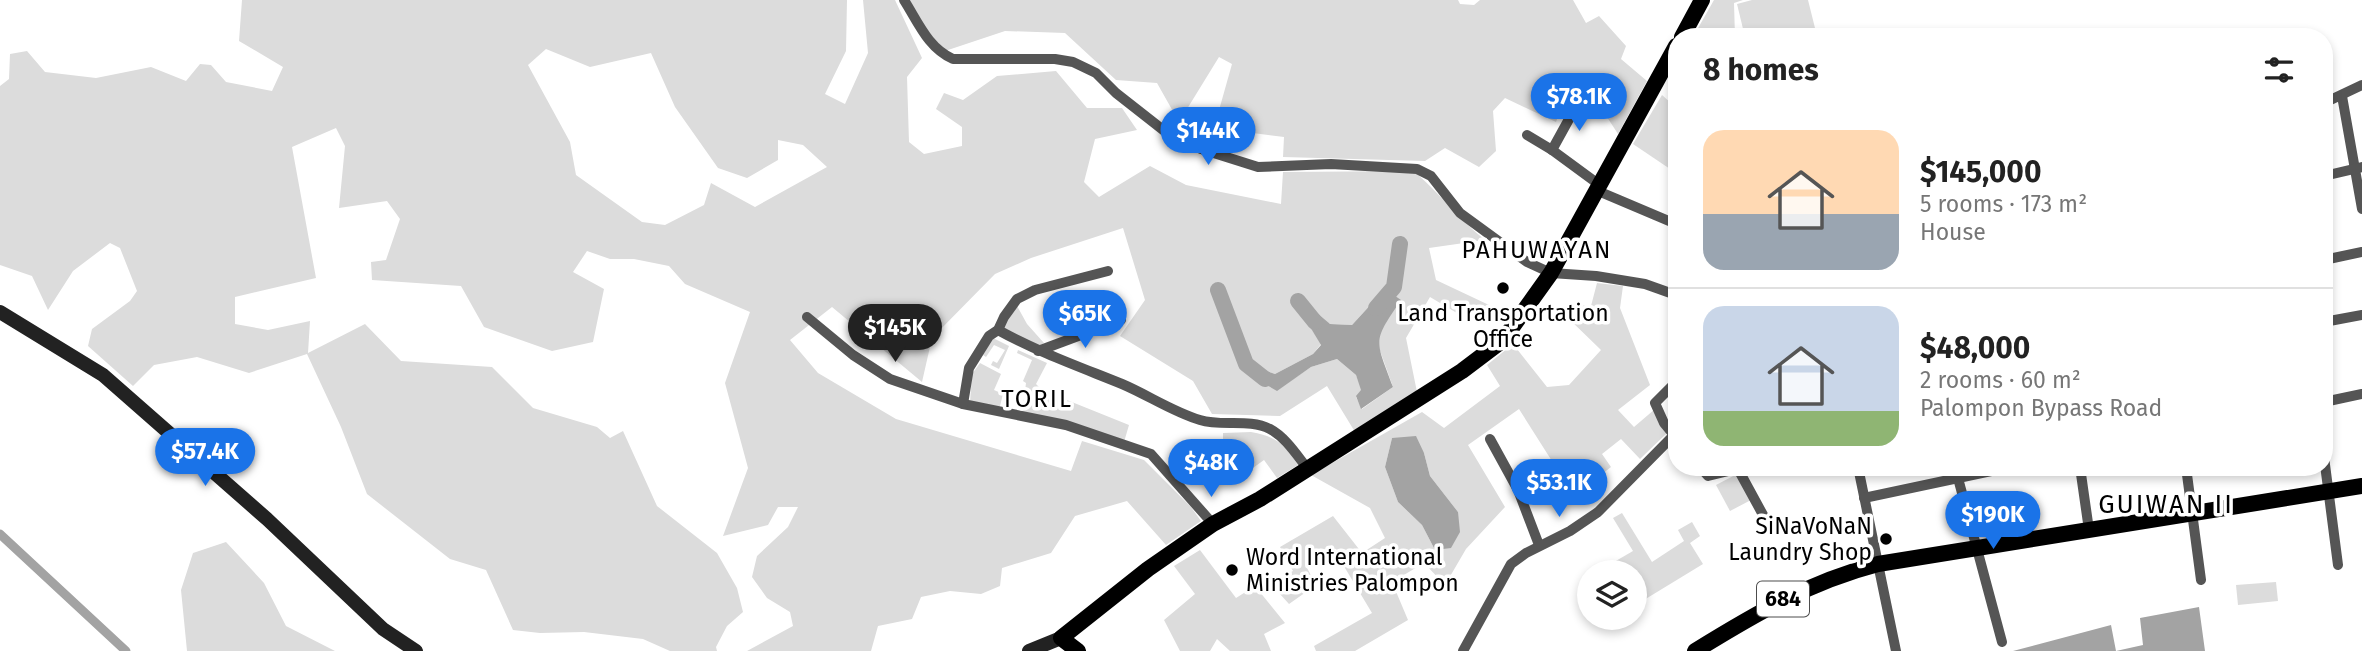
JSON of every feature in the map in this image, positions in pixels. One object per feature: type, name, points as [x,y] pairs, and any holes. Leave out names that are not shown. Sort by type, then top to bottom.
[{"type":"main road","points":[[1687,28],[1702,0]]},
{"type":"main road","points":[[1029,651],[1061,638],[1148,569],[1213,524],[1260,499],[1462,371],[1503,340],[1551,273],[1668,61]]},
{"type":"main road","points":[[0,312],[103,375],[267,519],[383,629],[416,651]]},
{"type":"main road","name":"684","points":[[1695,651],[1777,602],[1843,573],[1878,564],[2362,486]]},
{"type":"main road","points":[[1061,638],[1078,651]]},
{"type":"street","points":[[904,0],[931,44],[953,60],[1055,59],[1073,62],[1097,73],[1116,93],[1167,133],[1201,149],[1258,167],[1331,164],[1417,169],[1431,176],[1460,213],[1527,262],[1551,273],[1596,276],[1645,284],[1668,292]]},
{"type":"street","points":[[2333,100],[2362,85]]},
{"type":"street","points":[[2342,96],[2359,168],[2362,209]]},
{"type":"street","points":[[1552,150],[1579,101]]},
{"type":"street","points":[[1527,135],[1552,150],[1599,188],[1668,220]]},
{"type":"street","points":[[2333,174],[2359,168]]},
{"type":"street","points":[[2333,258],[2362,252]]},
{"type":"street","points":[[963,404],[969,368],[989,336],[998,330],[1017,299],[1035,290],[1108,271]]},
{"type":"street","points":[[2333,320],[2362,315]]},
{"type":"street","points":[[807,317],[853,355],[890,379],[963,404],[1066,425],[1151,454],[1213,524]]},
{"type":"street","points":[[1038,351],[1121,320]]},
{"type":"street","points":[[998,330],[1038,351],[1200,420],[1220,424],[1256,425],[1270,429],[1288,443],[1307,468]]},
{"type":"street","points":[[1668,391],[1656,404],[1668,428]]},
{"type":"street","points":[[2333,400],[2362,394]]},
{"type":"street","points":[[1490,439],[1518,490],[1539,545]]},
{"type":"street","points":[[1462,651],[1511,564],[1598,512],[1668,443]]},
{"type":"street","points":[[1744,476],[1768,524]]},
{"type":"street","points":[[1860,476],[1895,651]]},
{"type":"street","points":[[1864,498],[1945,476]]},
{"type":"street","points":[[1957,476],[2002,642]]},
{"type":"street","points":[[2081,476],[2090,530]]},
{"type":"street","points":[[2187,476],[2201,580]]},
{"type":"street","points":[[2327,476],[2338,565]]},
{"type":"shaded area","points":[[242,0],[847,0],[846,51],[825,94],[845,104],[868,53],[863,0],[895,0],[922,58],[907,77],[909,142],[924,154],[962,146],[962,127],[936,109],[944,93],[963,100],[997,76],[1056,71],[1087,108],[1122,108],[1137,130],[1095,139],[1084,182],[1099,197],[1150,166],[1186,185],[1281,204],[1283,172],[1414,171],[1485,240],[1429,248],[1436,280],[1489,305],[1472,322],[1430,297],[1406,338],[1417,392],[1355,432],[1327,386],[1280,416],[1212,414],[1193,381],[1120,336],[1145,300],[1123,228],[1031,258],[995,274],[932,338],[922,382],[832,307],[790,340],[818,373],[896,419],[1071,471],[1082,441],[1144,460],[1191,507],[1201,521],[1166,545],[1127,501],[1075,516],[1051,553],[1002,568],[1000,586],[981,594],[950,591],[921,597],[912,619],[878,626],[871,651],[747,651],[793,626],[790,612],[767,598],[752,577],[757,556],[788,527],[798,507],[778,507],[768,525],[723,536],[748,468],[725,383],[750,312],[685,284],[669,266],[634,259],[610,259],[587,251],[573,272],[604,289],[593,342],[552,351],[484,327],[461,286],[372,280],[371,262],[386,260],[400,219],[387,201],[339,208],[345,146],[336,128],[292,147],[316,278],[235,297],[235,324],[268,330],[310,321],[308,353],[365,324],[401,361],[492,367],[533,408],[597,427],[610,438],[623,431],[657,506],[717,553],[737,588],[743,612],[727,626],[716,647],[717,651],[670,651],[643,639],[584,632],[540,633],[513,630],[486,570],[450,559],[367,494],[341,427],[307,354],[249,373],[197,357],[154,365],[133,386],[88,346],[92,329],[130,301],[137,291],[120,248],[110,243],[73,271],[48,310],[32,276],[0,265],[0,86],[9,79],[10,54],[27,51],[45,72],[96,78],[151,67],[186,81],[200,64],[211,65],[226,82],[272,91],[283,67],[239,41]],"holes":[[[546,49],[590,67],[651,53],[675,107],[718,168],[747,178],[778,160],[778,140],[803,145],[827,167],[755,207],[711,183],[704,205],[665,225],[642,222],[576,175],[570,142],[528,65]],[[1384,290],[1378,345],[1393,387],[1362,409],[1356,397],[1362,390],[1356,375],[1337,359],[1311,367],[1277,390],[1239,352],[1244,349],[1259,368],[1275,374],[1313,354],[1321,344],[1298,307],[1330,324],[1352,325]]]},
{"type":"shaded area","points":[[907,0],[1458,0],[1460,4],[1474,5],[1480,0],[1573,0],[1586,23],[1599,16],[1626,46],[1621,59],[1647,81],[1618,134],[1585,83],[1569,87],[1556,122],[1505,98],[1493,111],[1496,151],[1479,167],[1445,148],[1425,161],[1283,157],[1284,137],[1214,128],[1232,64],[1219,57],[1179,122],[1157,83],[1116,80],[1065,33],[1005,31],[945,51],[919,21]]},
{"type":"shaded area","points":[[1714,0],[1743,0],[1734,3],[1735,28],[1698,28]]},
{"type":"shaded area","points":[[1752,0],[1808,0],[1815,28],[1743,28],[1737,4]]},
{"type":"shaded area","points":[[1662,95],[1668,100],[1668,168],[1633,144]]},
{"type":"shaded area","points":[[1597,283],[1623,286],[1620,308],[1650,385],[1618,410],[1634,427],[1655,409],[1668,432],[1640,459],[1621,439],[1602,454],[1611,467],[1592,482],[1583,469],[1557,469],[1519,409],[1468,445],[1505,507],[1466,549],[1445,585],[1424,563],[1392,582],[1408,620],[1355,651],[1316,651],[1314,646],[1372,613],[1333,548],[1306,566],[1316,585],[1289,604],[1270,583],[1293,571],[1280,547],[1333,516],[1362,553],[1385,538],[1370,508],[1311,475],[1422,412],[1444,428],[1500,386],[1487,365],[1513,344],[1547,387],[1569,385],[1601,350],[1567,317],[1573,305],[1591,306]],"holes":[[[1392,438],[1424,453],[1430,476],[1458,512],[1435,550],[1422,525],[1398,502],[1385,467]]]},
{"type":"shaded area","points":[[1385,289],[1401,300],[1385,325],[1379,341],[1393,387],[1361,409],[1356,396],[1361,390],[1356,375],[1337,359],[1311,367],[1277,391],[1258,380],[1238,352],[1244,349],[1259,368],[1275,374],[1313,354],[1321,345],[1298,307],[1304,302],[1330,324],[1352,325]]},
{"type":"shaded area","points":[[1016,304],[1027,324],[1044,343],[1037,347],[1003,330],[1010,310]]},
{"type":"shaded area","points":[[993,338],[1009,346],[999,369],[991,365],[993,361],[997,363],[1005,350],[994,345],[986,357],[983,355]]},
{"type":"shaded area","points":[[1018,350],[1047,363],[1036,384],[1042,390],[1129,425],[1124,442],[1022,414],[1026,383],[1023,381],[1032,360],[1017,353]]},
{"type":"shaded area","points":[[980,363],[1001,374],[994,390],[1003,394],[999,410],[970,402],[972,374]]},
{"type":"shaded area","points":[[1251,432],[1279,442],[1298,465],[1277,478],[1264,460],[1250,470],[1246,464],[1223,481],[1223,433]]},
{"type":"shaded area","points":[[1416,436],[1430,476],[1458,512],[1460,532],[1451,548],[1435,550],[1422,525],[1398,502],[1385,467],[1392,438]]},
{"type":"shaded area","points":[[1738,476],[1751,500],[1730,511],[1716,485]]},
{"type":"shaded area","points":[[1622,513],[1652,562],[1684,541],[1678,530],[1692,522],[1700,536],[1690,543],[1703,564],[1647,598],[1647,560],[1617,560],[1633,551],[1613,518]]},
{"type":"shaded area","points":[[226,542],[264,583],[286,626],[335,651],[187,651],[181,590],[193,553]]},
{"type":"shaded area","points":[[1200,550],[1236,598],[1255,586],[1285,623],[1264,634],[1271,651],[1230,651],[1217,639],[1210,651],[1180,651],[1164,620],[1195,594],[1174,566]]},
{"type":"shaded area","points":[[2276,582],[2278,601],[2238,605],[2236,585]]},
{"type":"shaded area","points":[[2199,607],[2205,651],[2116,651],[2143,645],[2140,618]]},
{"type":"shaded area","points":[[2111,625],[2116,651],[2013,651]]},
{"type":"waterway","points":[[1376,308],[1394,287],[1400,244]]},
{"type":"waterway","points":[[1218,290],[1246,364],[1265,379]]},
{"type":"waterway","points":[[1298,301],[1315,322]]},
{"type":"waterway","points":[[0,534],[126,651]]},
{"type":"place","name":"Land Transportation Office","points":[[1503,288]]},
{"type":"place","name":"SiNaVoNaN Laundry Shop","points":[[1886,539]]},
{"type":"place","name":"Word International Ministries Palompon","points":[[1232,570]]},
{"type":"district","name":"PAHUWAYAN","points":[[1537,250]]},
{"type":"district","name":"TORIL","points":[[1037,399]]},
{"type":"district","name":"GUIWAN II","points":[[2166,504]]}]
